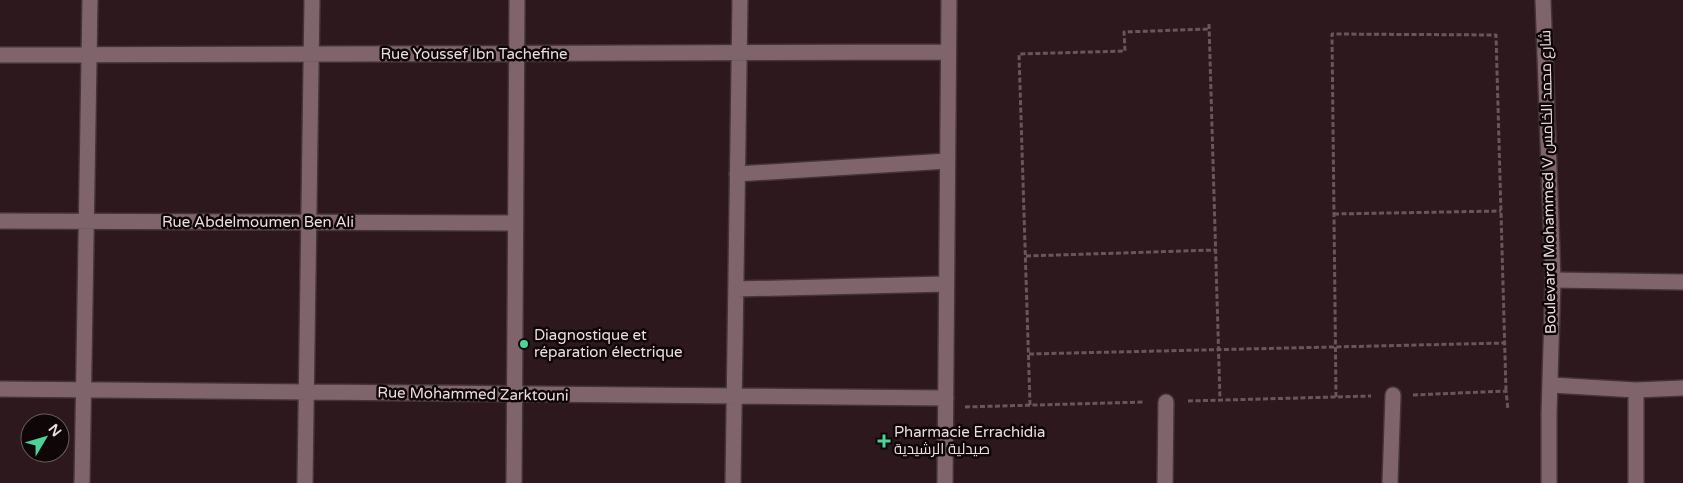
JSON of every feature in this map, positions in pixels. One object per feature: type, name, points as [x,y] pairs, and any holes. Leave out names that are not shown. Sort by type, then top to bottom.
[{"type":"street","points":[[82,483],[90,0]]},
{"type":"street","points":[[305,483],[312,0]]},
{"type":"street","points":[[514,483],[517,0]]},
{"type":"street","points":[[734,483],[740,0]]},
{"type":"street","points":[[945,483],[948,0]]},
{"type":"street","name":"Boulevard Mohammed V شارع محمد الخامس","points":[[1543,0],[1553,280],[1549,483]]},
{"type":"street","name":"Rue Youssef Ibn Tachefine","points":[[0,55],[948,52]]},
{"type":"street","points":[[737,174],[947,161]]},
{"type":"street","name":"Rue Abdelmoumen Ben Ali","points":[[0,221],[516,224]]},
{"type":"street","points":[[1553,280],[1683,282]]},
{"type":"street","points":[[736,289],[946,284]]},
{"type":"street","points":[[1550,386],[1636,390],[1683,388]]},
{"type":"street","name":"Rue Mohammed Zarktouni","points":[[0,389],[734,396],[946,403]]},
{"type":"street","points":[[1636,390],[1636,483]]},
{"type":"street","points":[[1390,483],[1393,395]]},
{"type":"street","points":[[1165,483],[1166,402]]},
{"type":"path","points":[[1209,24],[1220,400]]},
{"type":"path","points":[[1030,406],[1019,54],[1125,51],[1124,32],[1209,28]]},
{"type":"path","points":[[1336,397],[1332,34],[1496,35],[1508,410]]},
{"type":"path","points":[[1334,214],[1501,211]]},
{"type":"path","points":[[1026,256],[1215,250]]},
{"type":"path","points":[[1029,354],[1505,343]]},
{"type":"path","points":[[946,403],[1030,406],[1506,391]]},
{"type":"place","name":"Diagnostique et réparation électrique","points":[[524,344]]},
{"type":"place","name":"Pharmacie Errachidia صيدلية الرشيدية","points":[[884,441]]}]
